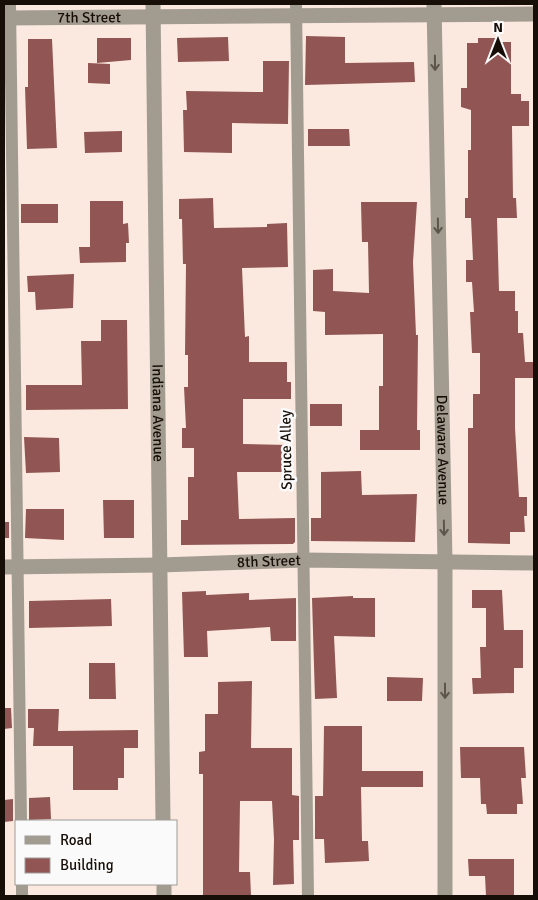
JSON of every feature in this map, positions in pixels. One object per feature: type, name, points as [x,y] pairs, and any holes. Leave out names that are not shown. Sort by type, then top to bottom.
[{"type":"street","name":"7th Street","points":[[8,13],[153,10],[434,9],[534,14]]},
{"type":"street","name":"Delaware Avenue","points":[[434,9],[445,561],[445,896]]},
{"type":"street","name":"Indiana Avenue","points":[[153,10],[163,820]]},
{"type":"street","name":"8th Street","points":[[10,567],[160,565],[304,560],[534,563]]},
{"type":"lane","name":"Spruce Alley","points":[[296,10],[308,896]]},
{"type":"lane","points":[[8,13],[10,567],[21,820]]},
{"type":"building","points":[[306,36],[345,37],[345,63],[414,62],[415,82],[305,85]]},
{"type":"building","points":[[228,37],[229,61],[178,62],[177,38]]},
{"type":"building","points":[[97,38],[131,38],[131,60],[97,63]]},
{"type":"building","points":[[478,38],[495,38],[495,42],[511,42],[511,94],[521,94],[521,101],[529,101],[529,126],[512,126],[513,198],[516,198],[517,218],[497,218],[499,291],[515,291],[515,311],[518,311],[518,333],[523,333],[525,362],[534,362],[534,378],[515,378],[515,428],[519,497],[527,497],[527,516],[524,516],[525,532],[510,532],[510,544],[468,543],[468,428],[473,428],[473,394],[480,394],[480,353],[472,353],[470,312],[474,312],[472,282],[466,282],[466,260],[473,260],[471,218],[465,218],[465,198],[468,198],[468,150],[471,150],[471,110],[461,107],[461,88],[467,88],[467,43],[478,43]]},
{"type":"building","points":[[28,39],[52,39],[57,148],[27,149],[25,87],[28,87]]},
{"type":"building","points":[[263,61],[289,61],[288,124],[232,123],[232,153],[184,152],[183,110],[187,110],[186,91],[263,92]]},
{"type":"building","points":[[88,63],[110,64],[110,84],[88,83]]},
{"type":"building","points":[[308,129],[349,129],[350,146],[308,146]]},
{"type":"building","points":[[122,131],[122,152],[85,153],[84,132]]},
{"type":"building","points":[[213,198],[214,228],[267,227],[267,224],[287,223],[288,267],[242,268],[245,337],[249,336],[249,362],[287,362],[287,382],[291,382],[291,399],[243,399],[243,444],[289,445],[289,472],[237,472],[239,519],[295,518],[295,542],[293,544],[181,545],[181,520],[188,520],[188,477],[194,477],[194,448],[182,448],[182,428],[186,428],[184,387],[188,387],[188,355],[185,355],[186,264],[183,264],[182,219],[179,219],[179,199]]},
{"type":"building","points":[[90,201],[123,201],[123,224],[128,223],[129,243],[126,243],[126,262],[80,263],[79,247],[90,247]]},
{"type":"building","points":[[361,202],[417,202],[413,262],[416,335],[418,335],[417,430],[420,430],[420,450],[360,450],[360,430],[379,430],[379,386],[383,386],[383,334],[325,335],[325,312],[313,311],[313,270],[333,269],[333,291],[369,293],[368,242],[362,242]]},
{"type":"building","points":[[21,204],[58,204],[58,223],[21,223]]},
{"type":"building","points":[[74,274],[73,308],[36,310],[35,292],[28,292],[27,276]]},
{"type":"building","points":[[101,320],[127,320],[128,409],[26,410],[26,385],[82,385],[81,341],[101,341]]},
{"type":"building","points":[[310,404],[342,404],[342,426],[310,426]]},
{"type":"building","points":[[24,437],[59,438],[60,472],[26,473]]},
{"type":"building","points":[[361,471],[362,495],[417,494],[415,542],[311,541],[311,518],[321,518],[321,472]]},
{"type":"building","points":[[103,500],[134,500],[134,538],[104,538]]},
{"type":"building","points":[[26,509],[64,509],[64,540],[25,538]]},
{"type":"building","points":[[4,522],[9,522],[9,538],[4,538]]},
{"type":"building","points":[[472,590],[502,590],[504,630],[523,630],[523,668],[514,668],[514,693],[473,694],[472,678],[481,678],[480,647],[486,647],[486,608],[472,608]]},
{"type":"building","points":[[206,591],[206,595],[249,593],[249,600],[296,598],[296,641],[271,641],[270,627],[207,631],[208,657],[184,657],[182,592]]},
{"type":"building","points":[[353,596],[353,598],[375,598],[375,637],[334,636],[337,698],[315,699],[312,598]]},
{"type":"building","points":[[111,599],[112,626],[29,628],[29,601]]},
{"type":"building","points":[[89,663],[115,663],[116,699],[89,699]]},
{"type":"building","points":[[387,677],[423,678],[422,701],[387,701]]},
{"type":"building","points":[[252,681],[251,748],[292,748],[292,795],[299,796],[299,840],[293,840],[294,884],[273,885],[274,839],[272,801],[240,801],[239,872],[250,872],[251,896],[203,896],[203,774],[199,774],[199,752],[205,751],[205,714],[218,714],[218,682]]},
{"type":"building","points":[[4,708],[11,708],[12,728],[4,729]]},
{"type":"building","points":[[28,709],[59,709],[58,731],[138,730],[138,748],[124,748],[124,778],[118,778],[118,790],[73,790],[73,746],[33,746],[34,728],[28,728]]},
{"type":"building","points":[[324,726],[362,726],[362,771],[423,771],[423,787],[361,787],[362,841],[368,841],[369,861],[325,863],[324,839],[315,839],[315,796],[323,796]]},
{"type":"building","points":[[460,747],[524,747],[526,778],[521,778],[523,804],[517,804],[517,814],[487,814],[486,804],[481,804],[480,778],[461,778]]},
{"type":"building","points":[[50,797],[51,819],[29,820],[29,798]]},
{"type":"building","points":[[13,799],[13,821],[4,822],[4,800]]},
{"type":"building","points":[[468,859],[514,859],[514,896],[486,896],[485,876],[469,876]]}]
